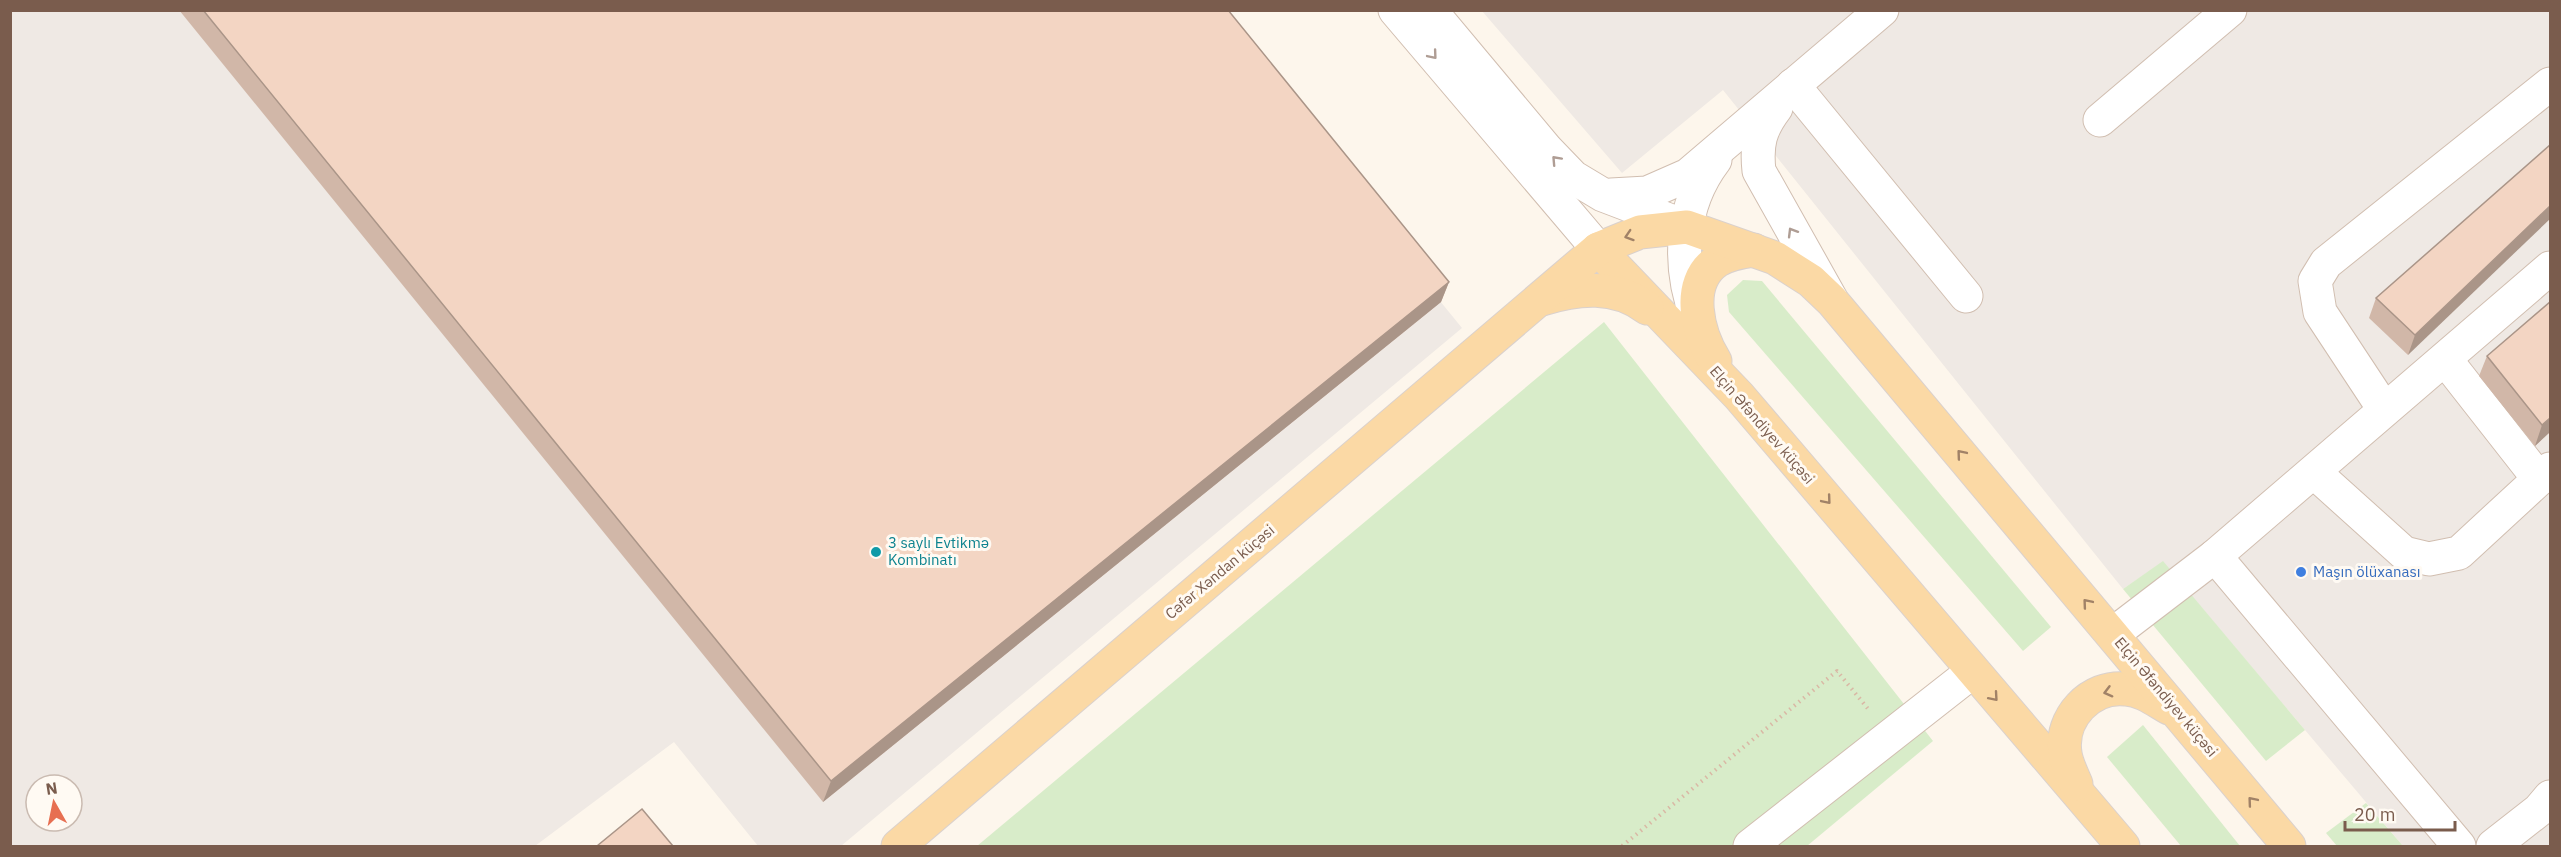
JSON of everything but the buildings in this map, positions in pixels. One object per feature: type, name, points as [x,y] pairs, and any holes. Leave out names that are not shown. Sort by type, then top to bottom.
[{"type":"main road","name":"Cəfər Xəndan küçəsi","points":[[913,841],[1599,249],[1640,232],[1687,227]]},
{"type":"main road","name":"Elçin Əfəndiyev küçəsi","points":[[1687,227],[1754,250],[1793,268],[1832,301],[2289,846]]},
{"type":"main road","name":"Elçin Əfəndiyev küçəsi","points":[[1599,249],[1688,327],[1739,396],[1972,672],[2123,846]]},
{"type":"main road","points":[[1542,298],[1582,290],[1621,293],[1688,327],[1707,271],[1718,261],[1754,250]]},
{"type":"main road","points":[[2080,795],[2065,754],[2064,732],[2070,717],[2085,701],[2106,691],[2125,688],[2143,693],[2180,715]]},
{"type":"street","name":"Elçin Əfəndiyev küçəsi","points":[[1395,10],[1599,249]]},
{"type":"street","points":[[1431,10],[1559,164],[1573,177],[1603,195],[1687,227]]},
{"type":"street","points":[[1603,195],[1627,196],[1668,186],[1688,175],[1882,10]]},
{"type":"street","points":[[2100,120],[2230,10]]},
{"type":"street","points":[[2384,409],[2320,312],[2315,281],[2326,263],[2550,84]]},
{"type":"street","points":[[1793,85],[1966,296]]},
{"type":"street","points":[[1793,85],[1762,127],[1756,148],[1758,171],[1832,301]]},
{"type":"street","points":[[1688,327],[1684,241],[1695,190],[1728,142]]},
{"type":"street","points":[[2113,634],[2216,556],[2550,268]]},
{"type":"street","points":[[2314,472],[2404,553],[2429,559],[2459,553],[2545,474],[2445,359]]},
{"type":"street","points":[[2216,556],[2459,846]]},
{"type":"street","points":[[1750,846],[1972,672]]},
{"type":"street","points":[[2493,846],[2539,810],[2550,797]]},
{"type":"path","points":[[1622,846],[1837,671],[1891,736]]},
{"type":"shaded area","points":[[10,11],[1204,11],[1462,328],[841,846],[758,846],[674,742],[535,846],[11,846]]},
{"type":"shaded area","points":[[1482,11],[2550,11],[2550,846],[2403,846],[2163,562],[2123,589],[1723,90],[1622,173]]},
{"type":"green space","points":[[1743,280],[1762,281],[2051,627],[2023,651],[1729,312],[1727,295]]},
{"type":"green space","points":[[1604,322],[1933,741],[1807,846],[977,846]]},
{"type":"green space","points":[[2163,561],[2305,730],[2266,761],[2123,589]]},
{"type":"green space","points":[[2143,725],[2240,846],[2181,846],[2107,757]]},
{"type":"green space","points":[[2366,803],[2403,846],[2337,846],[2326,833]]},
{"type":"place","name":"3 saylı Evtikmə Kombinatı","points":[[876,552]]},
{"type":"place","name":"Maşın ölüxanası","points":[[2301,572]]}]
